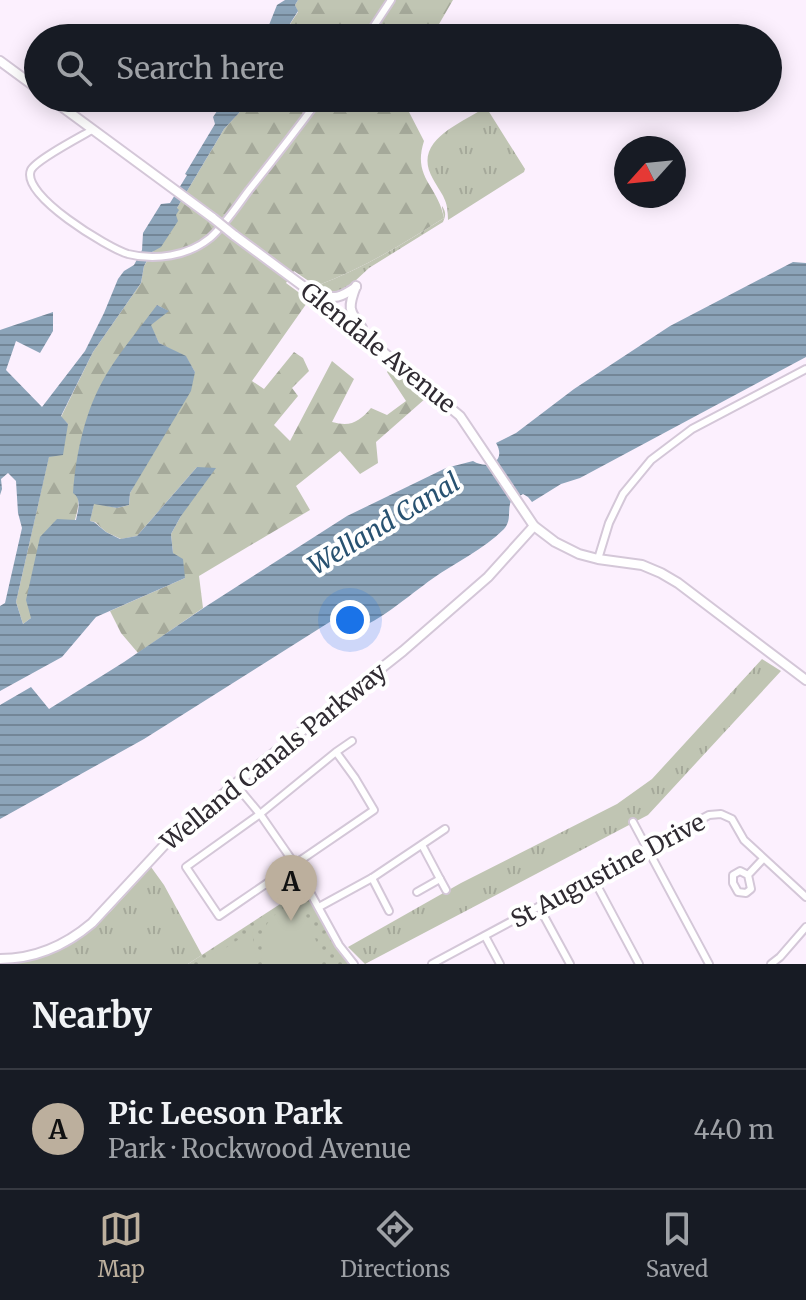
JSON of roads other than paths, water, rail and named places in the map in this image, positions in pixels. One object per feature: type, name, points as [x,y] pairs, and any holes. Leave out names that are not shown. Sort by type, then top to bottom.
[{"type":"main road","points":[[0,61],[24,79]]},
{"type":"main road","name":"Glendale Avenue","points":[[68,112],[315,295],[460,416],[534,526],[566,549],[598,559],[642,565],[661,573],[806,680]]},
{"type":"main road","points":[[315,295],[333,299],[356,286],[350,311],[375,343]]},
{"type":"main road","name":"Welland Canals Parkway","points":[[0,959],[24,957],[55,948],[82,932],[170,839],[403,651],[488,577],[534,526]]},
{"type":"street","points":[[375,24],[391,0]]},
{"type":"street","points":[[92,130],[38,163],[31,171],[30,181],[40,196],[107,246],[129,254],[154,257],[186,251],[210,238],[309,112]]},
{"type":"street","points":[[598,559],[607,528],[623,494],[661,451],[692,429],[806,369]]},
{"type":"street","points":[[336,752],[374,810],[219,916],[186,867],[260,814],[336,752],[352,741]]},
{"type":"street","points":[[235,784],[294,863],[339,945],[354,964]]},
{"type":"street","name":"St Augustine Drive","points":[[432,964],[709,815],[721,814],[732,819],[744,840],[806,897]]},
{"type":"street","points":[[633,822],[709,964]]},
{"type":"street","points":[[319,907],[372,878],[445,829]]},
{"type":"street","points":[[422,845],[446,890]]},
{"type":"street","points":[[748,875],[763,859]]},
{"type":"street","points":[[372,878],[389,911]]},
{"type":"street","points":[[593,878],[639,964]]},
{"type":"street","points":[[417,892],[440,879]]},
{"type":"street","points":[[539,907],[570,964]]},
{"type":"street","points":[[771,964],[806,927]]},
{"type":"street","points":[[485,936],[500,964]]},
{"type":"street","points":[[780,957],[787,964]]},
{"type":"water","points":[[285,0],[298,0],[295,5],[298,11],[290,24],[269,24],[277,5]]},
{"type":"water","points":[[216,112],[239,112],[224,129],[177,208],[178,221],[161,247],[152,252],[144,266],[141,283],[93,352],[61,416],[68,424],[63,455],[49,457],[16,602],[23,624],[31,618],[26,600],[40,537],[57,519],[76,520],[78,502],[73,493],[76,463],[92,403],[112,366],[157,305],[169,311],[151,325],[159,343],[186,356],[195,372],[191,391],[130,493],[129,505],[117,508],[94,504],[90,521],[120,539],[137,536],[197,467],[216,468],[171,534],[173,553],[183,559],[185,578],[96,617],[62,657],[0,691],[0,606],[5,603],[22,528],[16,481],[8,473],[1,479],[0,495],[0,330],[53,312],[53,331],[40,353],[16,341],[6,370],[42,407],[85,351],[118,279],[134,265],[142,250],[143,233],[161,204],[170,203],[187,175],[215,124],[213,117]]},
{"type":"water","name":"Welland Canal","points":[[793,262],[806,263],[806,357],[532,502],[523,494],[511,501],[508,522],[496,536],[369,624],[349,631],[336,618],[144,739],[0,819],[0,705],[31,687],[49,709],[347,516],[446,468],[473,461],[484,465],[494,462],[499,455],[496,443],[516,433],[574,389],[670,326]]},
{"type":"place","name":"Pic Leeson Park","points":[[291,921]]}]
